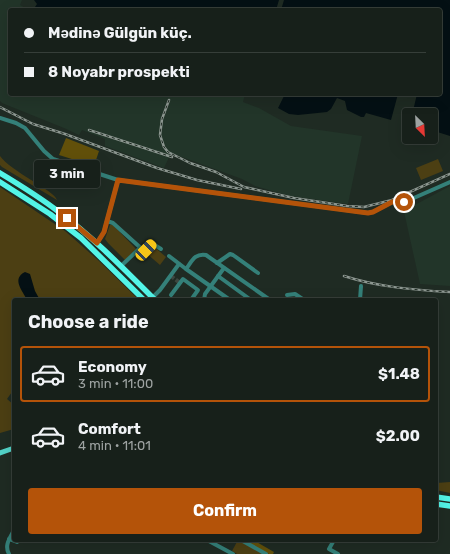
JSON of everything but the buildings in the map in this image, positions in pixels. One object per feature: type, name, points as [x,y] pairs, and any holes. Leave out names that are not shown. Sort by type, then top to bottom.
[{"type":"highway","points":[[0,173],[55,208],[97,243],[151,298]]},
{"type":"highway","points":[[0,182],[50,214],[75,233],[116,271],[142,298]]},
{"type":"highway","points":[[438,497],[450,499]]},
{"type":"highway","points":[[438,504],[450,506]]},
{"type":"main road","points":[[0,454],[12,449]]},
{"type":"street","points":[[0,118],[16,123],[25,128],[44,151],[53,158],[118,180],[368,213],[392,202],[407,201],[450,182]]},
{"type":"street","points":[[97,243],[102,236],[107,221],[118,180]]},
{"type":"street","points":[[107,221],[113,223],[145,251],[153,244],[161,249]]},
{"type":"street","points":[[121,266],[140,248]]},
{"type":"street","points":[[186,269],[199,254],[206,255],[267,298]]},
{"type":"street","points":[[217,263],[226,255],[230,254],[258,273]]},
{"type":"street","points":[[169,256],[227,298]]},
{"type":"street","points":[[153,298],[180,264]]},
{"type":"street","points":[[204,298],[210,286],[224,268]]},
{"type":"street","points":[[218,276],[245,298]]},
{"type":"street","points":[[171,295],[183,279],[198,290],[192,298]]},
{"type":"street","points":[[360,298],[361,286]]},
{"type":"street","points":[[287,295],[295,294],[301,298]]},
{"type":"street","points":[[9,554],[7,546],[12,534]]},
{"type":"street","points":[[211,542],[230,553]]},
{"type":"street","points":[[245,542],[266,554]]},
{"type":"street","points":[[327,554],[333,542]]},
{"type":"street","points":[[329,549],[338,554]]},
{"type":"shaded area","points":[[0,0],[22,0],[20,5],[25,8],[8,8],[8,96],[244,96],[243,102],[259,108],[291,126],[362,136],[348,204],[290,196],[255,186],[242,179],[171,153],[164,168],[105,146],[105,139],[82,130],[79,135],[0,101]]},
{"type":"shaded area","points":[[34,0],[279,0],[277,8],[37,8],[35,7],[37,4]]},
{"type":"shaded area","points":[[284,0],[450,0],[450,136],[438,132],[438,108],[414,108],[417,96],[442,96],[442,8],[282,8]]},
{"type":"shaded area","points":[[284,96],[397,96],[391,120],[366,113],[364,117],[361,117],[347,110],[345,101],[337,98],[331,109],[327,112],[298,115],[289,114],[278,108]]},
{"type":"shaded area","points":[[66,138],[99,151],[94,166],[59,155]]},
{"type":"shaded area","points":[[0,156],[5,162],[48,191],[57,200],[2,167],[0,165]]},
{"type":"shaded area","points":[[438,159],[443,171],[421,180],[416,168]]},
{"type":"shaded area","points":[[450,186],[450,286],[420,284],[403,207],[413,206]]},
{"type":"shaded area","points":[[0,187],[65,231],[99,261],[137,298],[12,298],[12,392],[7,399],[12,403],[12,430],[0,433]]},
{"type":"shaded area","points":[[110,225],[113,225],[136,249],[125,260],[105,239]]},
{"type":"shaded area","points":[[152,245],[166,257],[160,265],[146,253]]},
{"type":"shaded area","points":[[25,272],[30,274],[35,291],[39,298],[26,298],[18,282],[21,275]]},
{"type":"shaded area","points":[[450,482],[450,493],[438,490],[438,483]]},
{"type":"shaded area","points":[[237,542],[242,542],[264,554],[237,554],[232,551]]},
{"type":"shaded area","points":[[256,542],[274,552],[273,554],[269,554],[248,543]]},
{"type":"tunnel","points":[[171,276],[180,283]]},
{"type":"railway","points":[[169,100],[162,119],[160,135],[164,147],[168,152],[190,163],[216,172],[244,187],[294,198],[364,207],[392,200],[450,174]]},
{"type":"railway","points":[[0,107],[33,124],[65,134],[157,168],[197,180],[241,189]]},
{"type":"railway","points":[[89,130],[172,157]]},
{"type":"railway","points":[[344,276],[370,283],[396,287],[450,292]]},
{"type":"route","points":[[67,218],[97,243],[104,232],[118,180],[214,194],[368,213],[377,211],[392,202],[404,202]]}]
